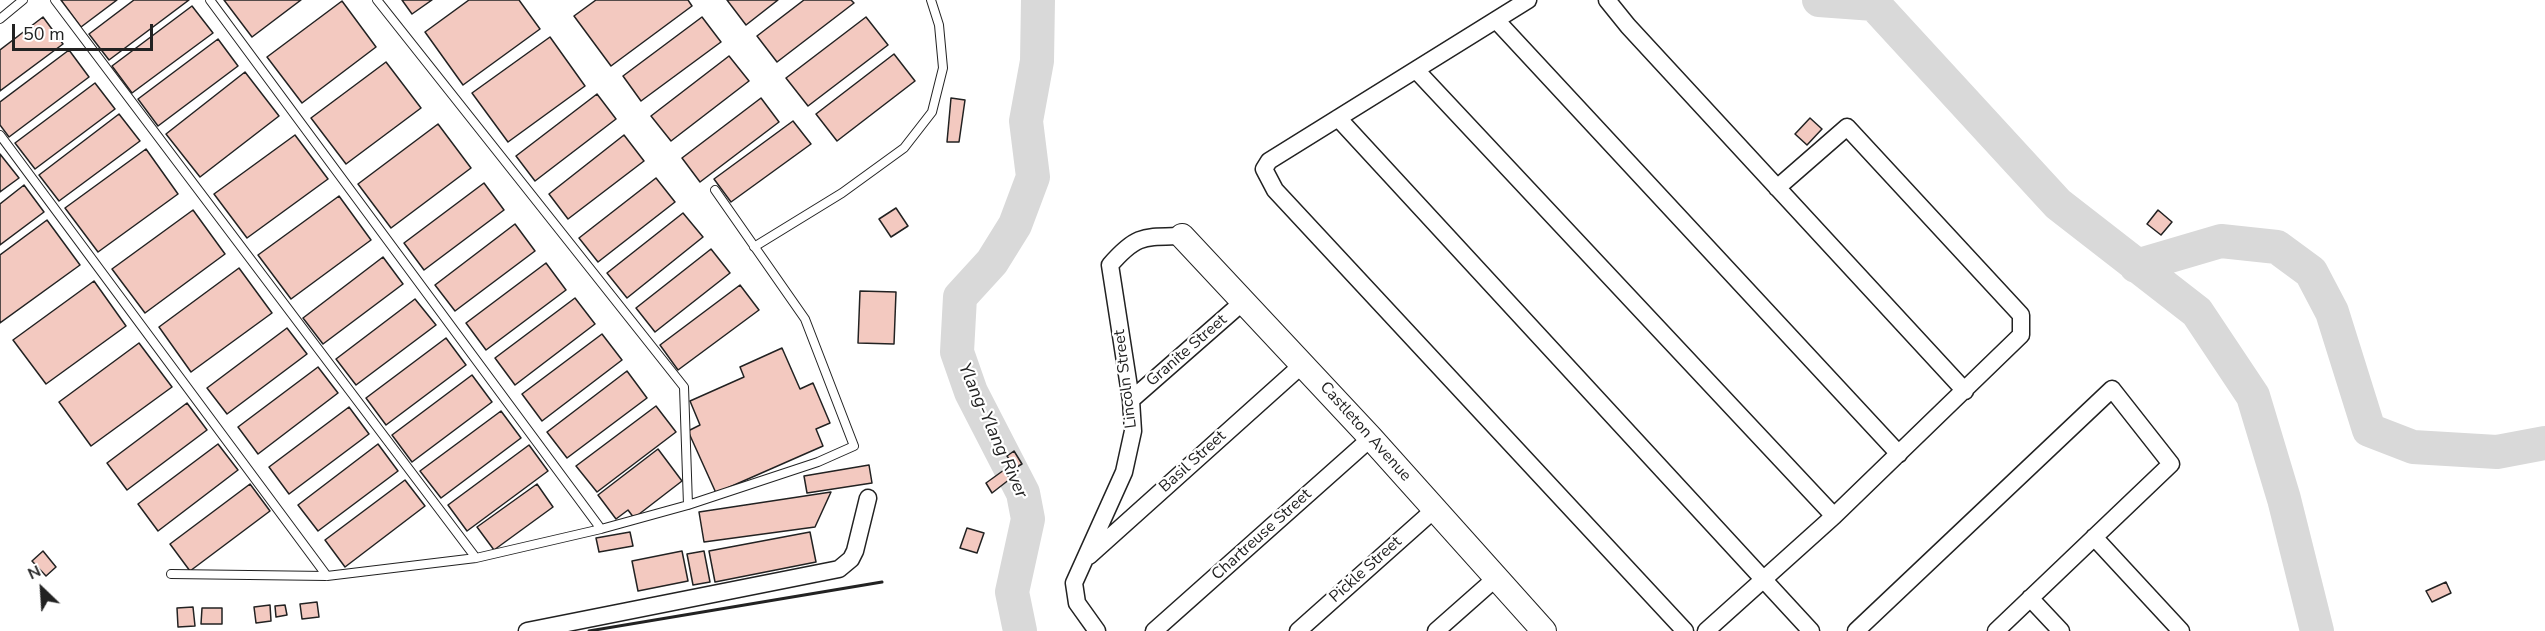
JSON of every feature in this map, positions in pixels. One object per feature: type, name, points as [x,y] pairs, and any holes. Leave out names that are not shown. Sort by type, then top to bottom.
[{"type":"street","points":[[1528,0],[1269,161],[1264,169],[1269,182],[1685,631]]},
{"type":"street","points":[[1607,0],[1965,392]]},
{"type":"street","points":[[1496,20],[1899,454]]},
{"type":"street","points":[[1416,70],[1834,516]]},
{"type":"street","points":[[1338,118],[1811,631]]},
{"type":"street","points":[[1706,631],[1834,516],[1965,392],[2021,335],[2021,315],[1847,127],[1777,188]]},
{"type":"street","name":"Castleton Avenue","points":[[1182,236],[1371,438],[1544,631]]},
{"type":"street","name":"Lincoln Street","points":[[1097,631],[1077,603],[1074,582],[1124,472],[1133,431],[1131,400],[1110,265],[1124,250],[1143,237],[1182,236]]},
{"type":"street","name":"Granite Street","points":[[1131,400],[1244,301]]},
{"type":"street","name":"Basil Street","points":[[1084,560],[1302,364]]},
{"type":"street","points":[[1856,631],[2112,389],[2171,464],[1996,631]]},
{"type":"street","name":"Chartreuse Street","points":[[1154,631],[1371,438]]},
{"type":"street","points":[[527,631],[839,569],[855,551],[868,498]]},
{"type":"street","name":"Pickle Street","points":[[1298,631],[1435,509]]},
{"type":"street","points":[[2094,537],[2181,631]]},
{"type":"street","points":[[1436,631],[1496,578]]},
{"type":"street","points":[[2030,598],[2061,631]]},
{"type":"lane","points":[[0,19],[23,0]]},
{"type":"lane","points":[[55,0],[476,558]]},
{"type":"lane","points":[[210,0],[601,529]]},
{"type":"lane","points":[[377,0],[684,387],[688,505]]},
{"type":"lane","points":[[754,247],[842,193],[904,148],[932,112],[943,68],[939,25],[932,0]]},
{"type":"lane","points":[[0,135],[327,576]]},
{"type":"lane","points":[[171,574],[327,576],[476,558],[601,529],[688,505],[818,462],[854,446],[805,318],[714,190]]},
{"type":"building","points":[[61,0],[117,0],[81,27]]},
{"type":"building","points":[[134,0],[189,0],[109,60],[89,34]]},
{"type":"building","points":[[224,0],[301,0],[252,37]]},
{"type":"building","points":[[402,0],[432,0],[412,14]]},
{"type":"building","points":[[469,0],[519,0],[540,29],[463,85],[425,32]]},
{"type":"building","points":[[596,0],[688,0],[692,6],[611,66],[574,16]]},
{"type":"building","points":[[727,0],[778,0],[746,25]]},
{"type":"building","points":[[804,0],[851,0],[854,3],[777,62],[757,36]]},
{"type":"building","points":[[342,1],[376,47],[302,103],[267,57]]},
{"type":"building","points":[[192,6],[213,33],[132,93],[112,66]]},
{"type":"building","points":[[43,17],[63,44],[0,91],[0,50]]},
{"type":"building","points":[[702,17],[721,42],[641,101],[623,76]]},
{"type":"building","points":[[866,17],[888,45],[808,106],[786,78]]},
{"type":"building","points":[[550,37],[585,86],[508,142],[472,93]]},
{"type":"building","points":[[218,39],[238,66],[158,126],[138,99]]},
{"type":"building","points":[[69,50],[89,77],[9,137],[0,125],[0,102]]},
{"type":"building","points":[[894,54],[915,81],[837,141],[816,114]]},
{"type":"building","points":[[729,56],[749,81],[671,141],[651,116]]},
{"type":"building","points":[[386,62],[421,108],[346,164],[311,118]]},
{"type":"building","points":[[245,72],[279,116],[200,177],[166,134]]},
{"type":"building","points":[[95,83],[115,109],[35,169],[15,143]]},
{"type":"building","points":[[597,94],[616,119],[535,181],[516,156]]},
{"type":"building","points":[[761,98],[779,122],[700,182],[682,158]]},
{"type":"building","points":[[951,98],[965,100],[959,142],[947,142]]},
{"type":"building","points":[[119,114],[140,141],[59,201],[39,175]]},
{"type":"building","points":[[1810,118],[1822,129],[1807,145],[1795,134]]},
{"type":"building","points":[[793,121],[811,144],[731,202],[714,179]]},
{"type":"building","points":[[438,124],[471,168],[391,228],[358,184]]},
{"type":"building","points":[[295,135],[328,179],[247,238],[214,194]]},
{"type":"building","points":[[624,135],[644,161],[568,219],[549,194]]},
{"type":"building","points":[[146,149],[178,194],[98,252],[65,208]]},
{"type":"building","points":[[0,154],[19,178],[0,192]]},
{"type":"building","points":[[656,178],[675,202],[598,262],[579,238]]},
{"type":"building","points":[[484,183],[504,210],[424,270],[404,243]]},
{"type":"building","points":[[24,185],[44,212],[0,245],[0,204]]},
{"type":"building","points":[[339,196],[371,240],[291,299],[258,255]]},
{"type":"building","points":[[896,208],[908,226],[891,237],[879,219]]},
{"type":"building","points":[[193,210],[225,254],[145,313],[112,269]]},
{"type":"building","points":[[2158,210],[2172,222],[2161,235],[2147,224]]},
{"type":"building","points":[[683,213],[703,237],[627,298],[607,273]]},
{"type":"building","points":[[47,220],[80,265],[0,323],[0,255]]},
{"type":"building","points":[[515,224],[535,251],[455,311],[435,285]]},
{"type":"building","points":[[711,249],[730,273],[655,332],[636,308]]},
{"type":"building","points":[[383,257],[403,284],[323,344],[303,318]]},
{"type":"building","points":[[546,263],[566,290],[486,350],[466,323]]},
{"type":"building","points":[[239,268],[272,313],[191,372],[159,327]]},
{"type":"building","points":[[94,281],[126,326],[46,384],[13,340]]},
{"type":"building","points":[[740,285],[759,310],[678,370],[660,345]]},
{"type":"building","points":[[860,291],[896,292],[894,344],[858,343]]},
{"type":"building","points":[[575,298],[595,324],[515,385],[495,358]]},
{"type":"building","points":[[415,299],[436,325],[356,385],[336,359]]},
{"type":"building","points":[[287,328],[307,354],[227,414],[207,388]]},
{"type":"building","points":[[602,334],[622,360],[542,421],[522,394]]},
{"type":"building","points":[[446,338],[466,365],[386,425],[366,398]]},
{"type":"building","points":[[139,343],[172,387],[91,446],[59,402]]},
{"type":"building","points":[[782,348],[800,389],[813,383],[830,423],[816,429],[823,446],[716,493],[688,431],[700,425],[690,401],[744,377],[740,367]]},
{"type":"building","points":[[318,367],[338,393],[258,454],[238,427]]},
{"type":"building","points":[[627,371],[647,398],[567,458],[547,432]]},
{"type":"building","points":[[472,375],[492,402],[412,462],[392,435]]},
{"type":"building","points":[[187,403],[207,430],[127,490],[107,463]]},
{"type":"building","points":[[656,406],[676,432],[597,492],[576,466]]},
{"type":"building","points":[[349,407],[369,434],[289,494],[269,467]]},
{"type":"building","points":[[501,411],[521,438],[441,498],[420,471]]},
{"type":"building","points":[[218,444],[238,470],[158,531],[138,504]]},
{"type":"building","points":[[378,444],[398,471],[318,531],[298,505]]},
{"type":"building","points":[[529,445],[548,471],[467,531],[448,505]]},
{"type":"building","points":[[658,449],[682,481],[634,518],[628,510],[616,519],[598,495]]},
{"type":"building","points":[[1014,451],[1022,464],[1015,468],[1007,456]]},
{"type":"building","points":[[869,465],[872,483],[807,493],[804,476]]},
{"type":"building","points":[[1004,470],[1010,479],[992,493],[986,483]]},
{"type":"building","points":[[405,480],[425,506],[345,567],[325,540]]},
{"type":"building","points":[[250,484],[270,511],[190,571],[170,544]]},
{"type":"building","points":[[537,484],[553,507],[494,550],[477,527]]},
{"type":"building","points":[[831,492],[815,527],[704,542],[699,512]]},
{"type":"building","points":[[967,528],[984,533],[977,553],[960,548]]},
{"type":"building","points":[[630,532],[633,546],[599,552],[596,538]]},
{"type":"building","points":[[810,532],[816,562],[715,582],[709,551]]},
{"type":"building","points":[[43,551],[56,567],[46,576],[32,561]]},
{"type":"building","points":[[682,551],[688,581],[638,591],[632,561]]},
{"type":"building","points":[[704,551],[710,582],[693,585],[687,554]]},
{"type":"building","points":[[2446,582],[2451,593],[2432,602],[2426,591]]},
{"type":"building","points":[[317,602],[319,617],[302,619],[300,604]]},
{"type":"building","points":[[270,605],[271,621],[256,623],[254,607]]},
{"type":"building","points":[[285,605],[287,615],[276,617],[275,606]]},
{"type":"building","points":[[193,607],[195,626],[178,627],[177,608]]},
{"type":"building","points":[[202,608],[222,608],[222,624],[201,624]]},
{"type":"waterway","name":"Ylang-Ylang River","points":[[1020,631],[1012,592],[1028,519],[1023,493],[971,392],[957,352],[960,297],[992,262],[1015,225],[1033,177],[1026,121],[1037,61],[1038,0]]},
{"type":"waterway","points":[[1819,0],[1874,4],[2058,204],[2197,312],[2253,396],[2284,499],[2317,631]]},
{"type":"waterway","points":[[2136,266],[2221,241],[2277,247],[2311,272],[2332,312],[2369,430],[2413,447],[2497,452],[2545,443]]},
{"type":"wall","points":[[589,631],[882,582]]}]
